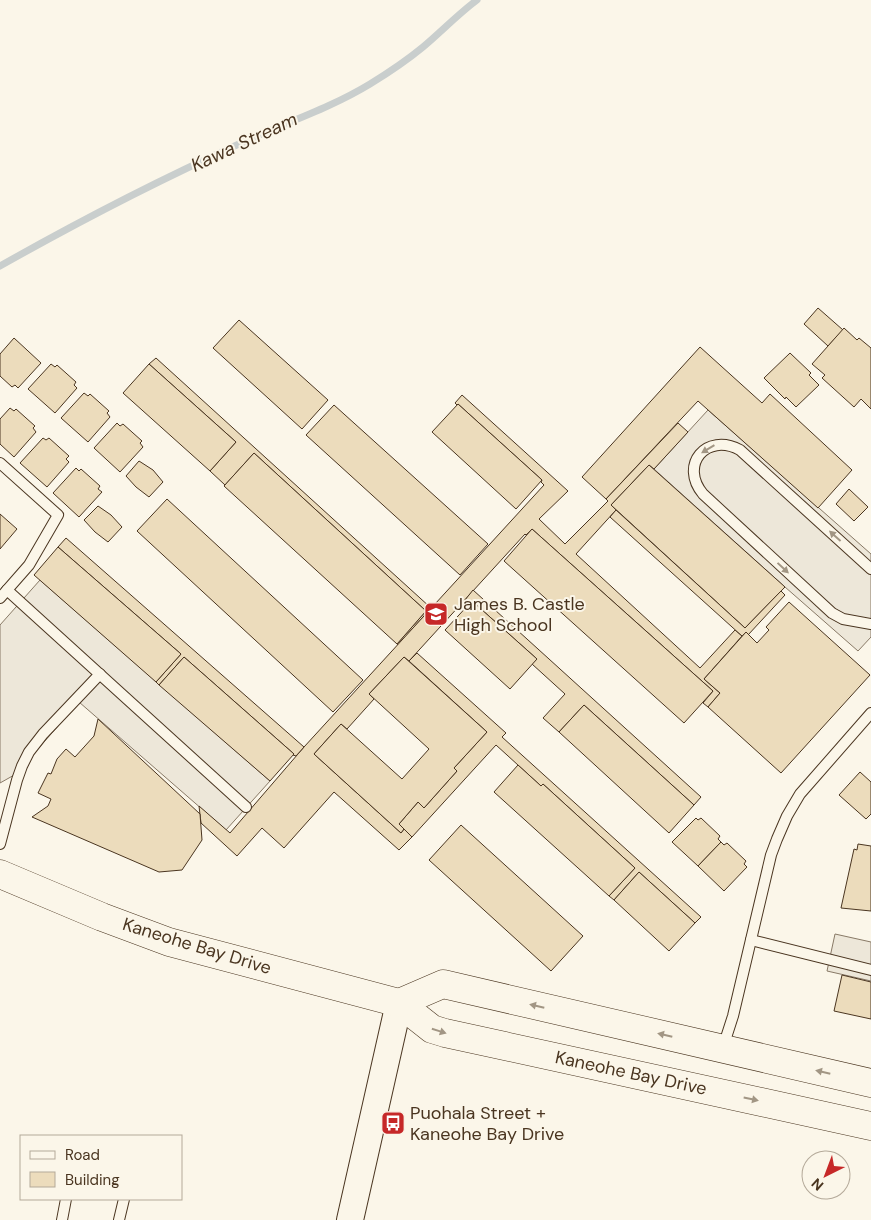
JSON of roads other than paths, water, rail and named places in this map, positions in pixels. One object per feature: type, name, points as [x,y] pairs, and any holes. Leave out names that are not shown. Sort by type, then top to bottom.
[{"type":"main road","name":"Kaneohe Bay Drive","points":[[0,874],[102,917],[169,942],[399,1003],[432,1029],[444,1033],[871,1126]]},
{"type":"main road","points":[[399,1003],[443,984],[871,1083]]},
{"type":"main road","points":[[714,1091],[723,1048]]},
{"type":"street","points":[[350,1220],[399,1003]]},
{"type":"lane","points":[[871,569],[740,450],[722,444],[712,446],[697,458],[694,467],[694,477],[697,486],[703,494],[832,613],[843,619],[871,624]]},
{"type":"lane","points":[[0,463],[58,515],[29,565],[4,594],[100,674],[246,807]]},
{"type":"lane","points":[[0,844],[17,780],[30,752],[43,734],[100,674]]},
{"type":"lane","points":[[723,1048],[733,1016],[776,839],[800,794],[871,713]]},
{"type":"lane","points":[[751,940],[871,970]]},
{"type":"lane","points":[[62,1220],[66,1200]]},
{"type":"lane","points":[[118,1220],[124,1200]]},
{"type":"waterway","name":"Kawa Stream","points":[[0,266],[178,172],[354,93],[410,57],[477,0]]},
{"type":"place","name":"James B. Castle High School","points":[[436,614]]},
{"type":"place","name":"Puohala Street + Kaneohe Bay Drive","points":[[393,1123]]}]
